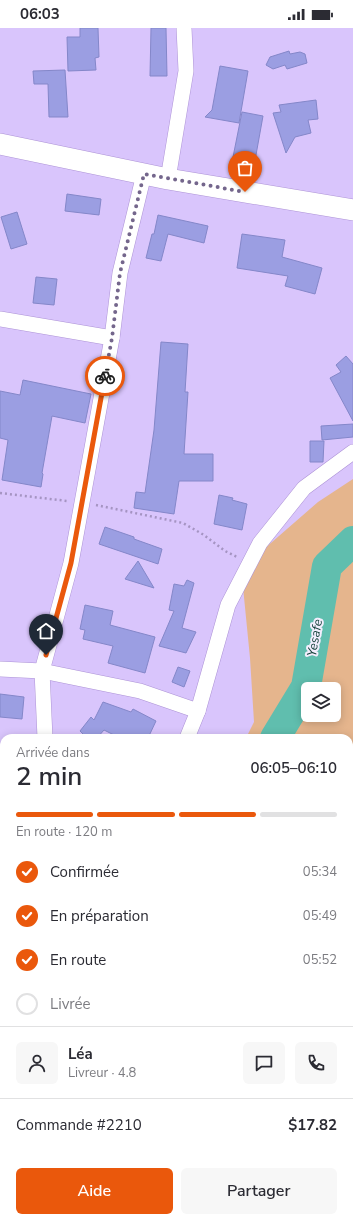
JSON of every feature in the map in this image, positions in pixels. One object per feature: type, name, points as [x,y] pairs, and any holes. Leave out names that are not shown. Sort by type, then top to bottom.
[{"type":"main road","points":[[0,144],[168,179],[353,210]]},
{"type":"street","points":[[168,179],[186,71],[184,28]]},
{"type":"street","points":[[45,734],[42,671],[71,563],[112,338],[120,273],[144,174]]},
{"type":"street","points":[[0,319],[112,338]]},
{"type":"street","points":[[189,734],[198,711],[228,605],[260,543],[304,488],[353,452]]},
{"type":"street","points":[[0,669],[42,671],[140,691],[198,711]]},
{"type":"path","points":[[0,493],[82,502],[183,523],[204,535],[225,551],[250,563]]},
{"type":"shaded area","points":[[353,479],[353,734],[248,734],[254,722],[250,658],[243,587],[256,556],[318,502]]},
{"type":"building","points":[[80,28],[98,28],[99,57],[95,58],[96,70],[68,71],[67,37],[80,37]]},
{"type":"building","points":[[151,28],[166,28],[167,76],[150,76]]},
{"type":"building","points":[[289,51],[290,54],[300,52],[305,54],[307,63],[287,69],[285,65],[273,69],[266,65],[270,57]]},
{"type":"building","points":[[220,66],[248,71],[239,123],[205,117],[212,110]]},
{"type":"building","points":[[65,70],[68,117],[49,117],[48,84],[34,84],[33,71]]},
{"type":"building","points":[[316,100],[318,119],[308,120],[311,133],[295,137],[286,153],[273,113],[281,112],[279,105]]},
{"type":"building","points":[[242,112],[263,116],[254,166],[232,162]]},
{"type":"building","points":[[67,194],[101,199],[99,215],[65,211]]},
{"type":"building","points":[[17,212],[27,244],[11,249],[1,217]]},
{"type":"building","points":[[158,215],[208,226],[204,243],[168,234],[161,261],[146,258],[152,234],[154,234]]},
{"type":"building","points":[[242,234],[285,240],[282,257],[322,268],[315,294],[285,286],[288,276],[237,268]]},
{"type":"building","points":[[36,277],[57,279],[54,305],[33,303]]},
{"type":"building","points":[[161,342],[188,344],[185,392],[188,392],[184,454],[213,454],[213,481],[179,481],[174,514],[134,508],[136,492],[145,493],[154,430]]},
{"type":"building","points":[[346,356],[353,364],[353,421],[330,378],[341,372],[336,365]]},
{"type":"building","points":[[23,380],[91,394],[85,423],[52,416],[41,487],[2,480],[8,440],[0,438],[0,391],[20,395]]},
{"type":"building","points":[[353,424],[353,437],[322,440],[321,426]]},
{"type":"building","points":[[310,441],[324,441],[323,462],[310,462]]},
{"type":"building","points":[[219,495],[233,498],[232,500],[247,504],[242,530],[214,524]]},
{"type":"building","points":[[105,527],[162,549],[158,564],[99,544]]},
{"type":"building","points":[[138,561],[154,588],[125,579]]},
{"type":"building","points":[[187,580],[194,583],[182,628],[196,632],[186,653],[159,646],[174,611],[169,610],[174,584],[184,586]]},
{"type":"building","points":[[85,605],[113,611],[110,625],[155,637],[145,673],[108,663],[113,646],[83,639],[85,630],[80,629]]},
{"type":"building","points":[[178,667],[190,671],[184,687],[172,682]]},
{"type":"building","points":[[0,694],[24,697],[22,719],[0,717]]},
{"type":"building","points":[[103,702],[131,712],[133,709],[156,721],[150,734],[112,734],[104,730],[100,734],[83,734],[80,731],[91,717],[94,720]]},
{"type":"waterway","name":"Yesafe","points":[[277,734],[306,687],[327,566],[353,541]]},
{"type":"way so far","points":[[105,376],[112,338],[120,273],[144,174],[245,192]]},
{"type":"route","points":[[46,655],[71,563],[105,376]]}]
